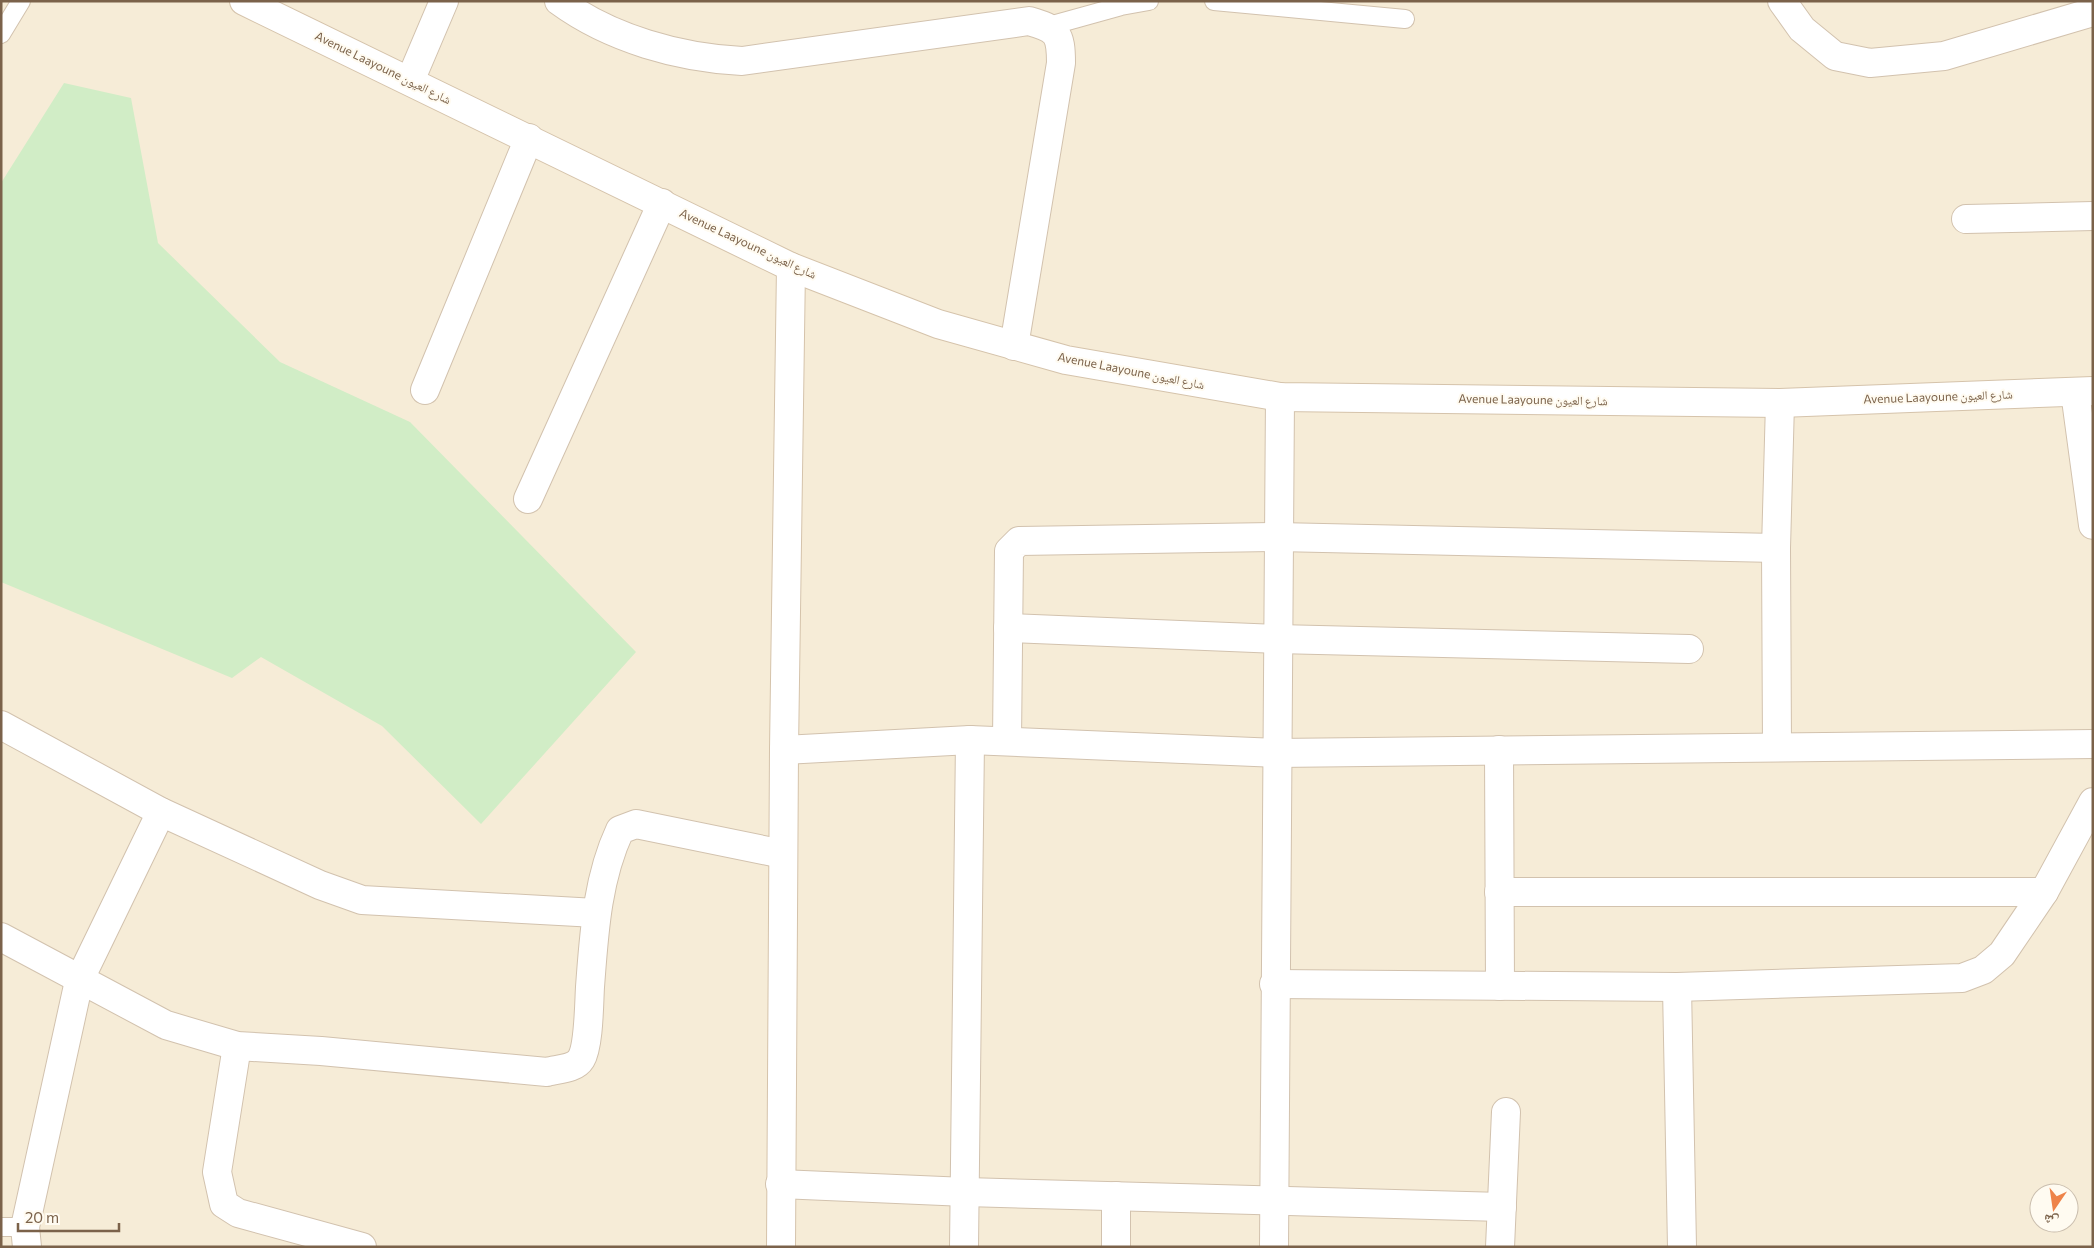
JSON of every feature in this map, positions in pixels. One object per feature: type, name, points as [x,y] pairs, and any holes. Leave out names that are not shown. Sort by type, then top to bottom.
[{"type":"street","name":"Avenue Laayoune شارع العيون","points":[[244,1],[792,267],[922,318],[1014,346],[1123,371],[1280,397],[1780,403],[2084,392]]},
{"type":"street","points":[[410,81],[444,1]]},
{"type":"street","points":[[559,1],[614,31],[657,49],[706,59],[742,61],[1029,21],[1048,26],[1061,41],[1061,62],[1014,346]]},
{"type":"street","points":[[1782,1],[1802,29],[1836,56],[1870,63],[1944,56],[2093,12]]},
{"type":"street","points":[[425,390],[529,138]]},
{"type":"street","points":[[528,499],[662,203]]},
{"type":"street","points":[[1966,218],[2093,216]]},
{"type":"street","points":[[781,1247],[784,750],[792,267]]},
{"type":"street","points":[[2084,392],[2093,525]]},
{"type":"street","points":[[1274,1247],[1274,984],[1280,397]]},
{"type":"street","points":[[1777,747],[1776,548],[1780,403]]},
{"type":"street","points":[[1007,740],[1009,551],[1019,541],[1278,537],[1776,548]]},
{"type":"street","points":[[1008,628],[1277,640],[1689,649]]},
{"type":"street","points":[[1,725],[161,812],[320,885],[362,900],[596,912]]},
{"type":"street","points":[[784,750],[970,740],[1007,740],[1276,753],[2093,744]]},
{"type":"street","points":[[964,1247],[970,740]]},
{"type":"street","points":[[1499,750],[1500,986]]},
{"type":"street","points":[[1274,984],[1677,987],[1962,978],[1983,970],[2002,954],[2083,838],[2093,802]]},
{"type":"street","points":[[18,1234],[79,981],[161,812]]},
{"type":"street","points":[[1,938],[79,981],[166,1025],[237,1046],[321,1051],[547,1072],[576,1066],[582,1058],[585,1044],[596,912],[614,843],[620,830],[636,824],[783,854]]},
{"type":"street","points":[[1499,892],[2044,892]]},
{"type":"street","points":[[1677,987],[1682,1247]]},
{"type":"street","points":[[237,1046],[216,1172],[224,1204],[238,1213],[362,1247]]},
{"type":"street","points":[[1500,1247],[1506,1112]]},
{"type":"street","points":[[780,1184],[966,1192],[1502,1207]]},
{"type":"street","points":[[1116,1196],[1116,1247]]},
{"type":"lane","points":[[1,34],[21,1]]},
{"type":"lane","points":[[1048,26],[1121,6],[1149,1]]},
{"type":"lane","points":[[1214,1],[1405,20]]},
{"type":"shaded area","points":[[1,1],[2093,1],[2093,1247],[1,1247]]},
{"type":"green space","points":[[64,83],[131,98],[158,243],[280,362],[410,422],[636,652],[481,824],[382,726],[261,657],[232,678],[1,582],[1,183]]}]
